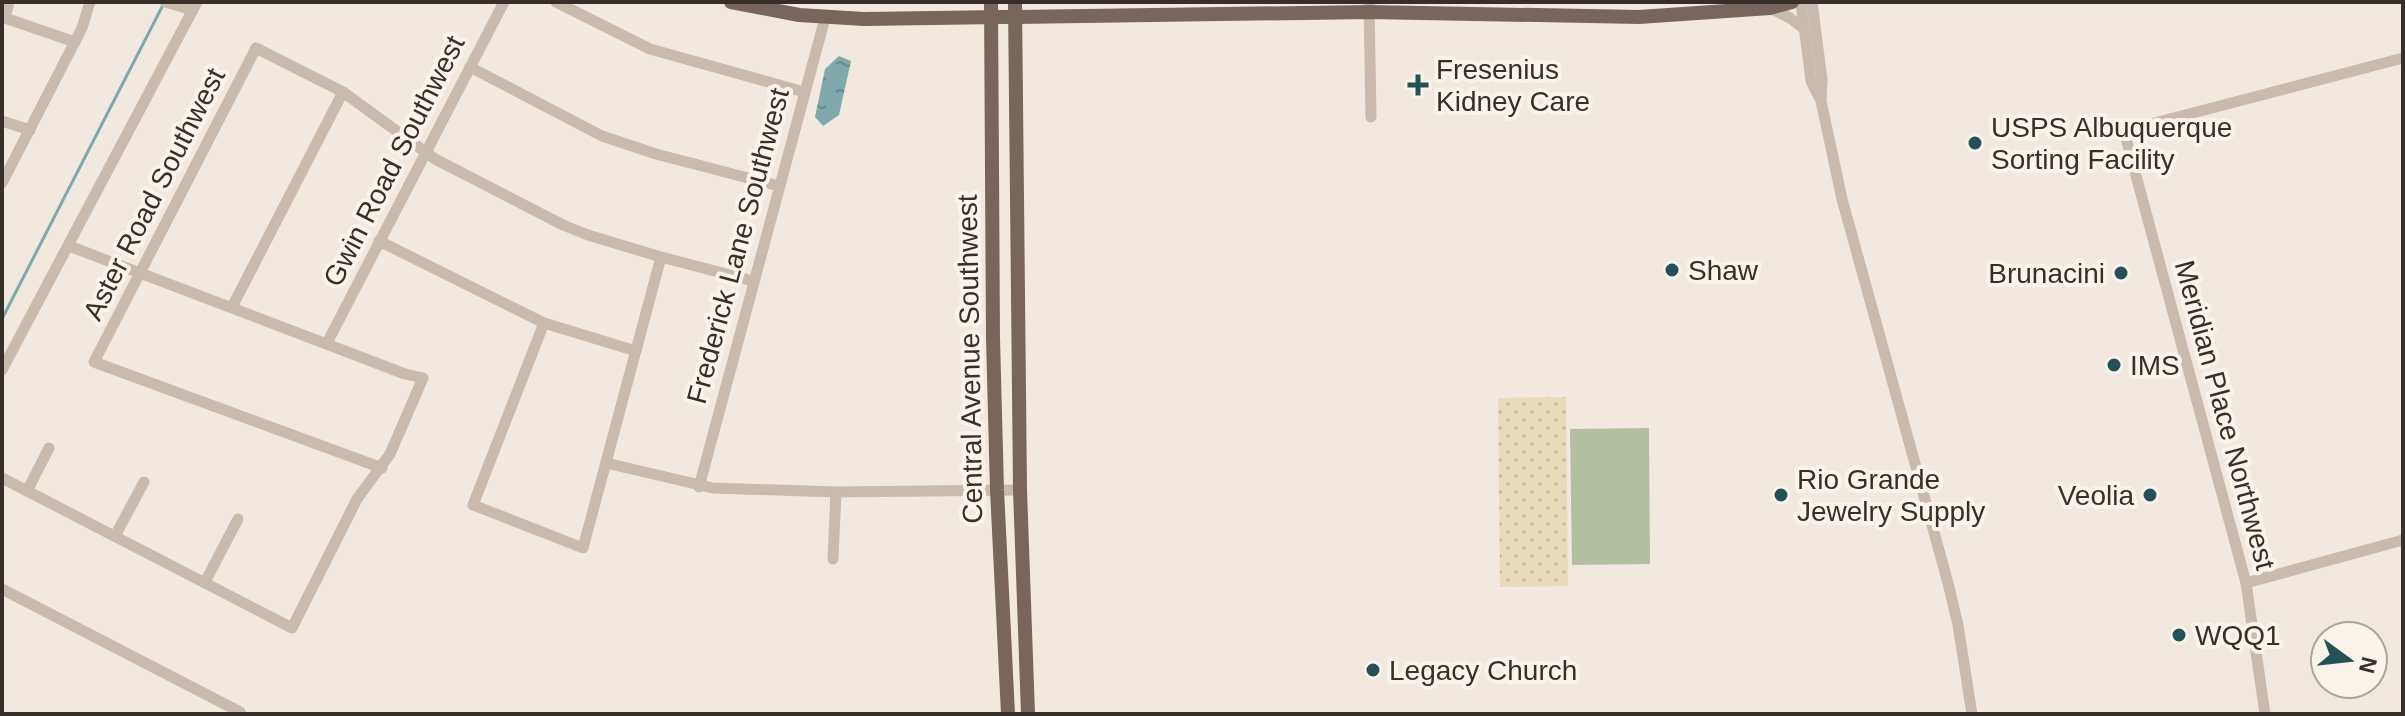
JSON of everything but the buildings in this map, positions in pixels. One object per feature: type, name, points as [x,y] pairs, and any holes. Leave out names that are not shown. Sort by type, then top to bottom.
[{"type":"main road","points":[[731,2],[762,10],[825,18],[991,9],[1370,7],[1639,17],[1770,8],[1792,2]]},
{"type":"main road","name":"Central Avenue Southwest","points":[[991,9],[997,490],[1008,714]]},
{"type":"main road","points":[[1016,9],[1020,490],[1028,714]]},
{"type":"street","points":[[9,2],[4,17],[75,42]]},
{"type":"street","points":[[2,183],[75,42],[90,2]]},
{"type":"street","name":"Gwin Road Southwest","points":[[327,343],[504,2]]},
{"type":"street","points":[[556,2],[650,49],[804,92]]},
{"type":"street","points":[[1801,2],[1811,81],[1821,101],[1842,199],[1958,625],[1972,714]]},
{"type":"street","points":[[1812,2],[1822,80],[1821,101]]},
{"type":"street","points":[[2,370],[195,6],[172,3]]},
{"type":"street","points":[[1370,7],[1371,117]]},
{"type":"street","points":[[1770,8],[1803,28]]},
{"type":"street","name":"Frederick Lane Southwest","points":[[699,487],[825,18]]},
{"type":"street","name":"Aster Road Southwest","points":[[343,92],[256,48],[94,362],[382,468]]},
{"type":"street","name":"Meridian Place Northwest","points":[[2265,714],[2246,583],[2124,131],[2403,58]]},
{"type":"street","points":[[470,67],[602,136],[656,154],[779,186]]},
{"type":"street","points":[[232,307],[343,92],[425,152],[563,225],[661,257],[753,281]]},
{"type":"street","points":[[2,121],[30,130]]},
{"type":"street","points":[[379,241],[544,323],[636,351]]},
{"type":"street","points":[[2,478],[292,628],[357,499],[382,468],[423,378],[405,374],[69,246]]},
{"type":"street","points":[[544,323],[473,505],[583,548],[661,257]]},
{"type":"street","points":[[27,491],[49,448]]},
{"type":"street","points":[[606,463],[699,487],[836,492],[1020,490]]},
{"type":"street","points":[[115,536],[144,482]]},
{"type":"street","points":[[833,559],[836,492]]},
{"type":"street","points":[[205,582],[238,519]]},
{"type":"street","points":[[2246,583],[2403,540]]},
{"type":"street","points":[[2,589],[240,712]]},
{"type":"sand","points":[[1566,397],[1568,586],[1500,587],[1498,398]]},
{"type":"green space","points":[[1649,428],[1650,564],[1572,565],[1570,429]]},
{"type":"water","points":[[839,56],[851,61],[839,115],[823,126],[815,117],[825,69]]},
{"type":"waterway","points":[[2,319],[163,5]]},
{"type":"place","name":"Fresenius Kidney Care","points":[[1418,85]]},
{"type":"place","name":"USPS Albuquerque Sorting Facility","points":[[1975,143]]},
{"type":"place","name":"Shaw","points":[[1672,270]]},
{"type":"place","name":"Brunacini","points":[[2121,273]]},
{"type":"place","name":"IMS","points":[[2114,365]]},
{"type":"place","name":"Rio Grande Jewelry Supply","points":[[1781,495]]},
{"type":"place","name":"Veolia","points":[[2150,495]]},
{"type":"place","name":"WQQ1","points":[[2179,635]]},
{"type":"place","name":"Legacy Church","points":[[1373,670]]}]
